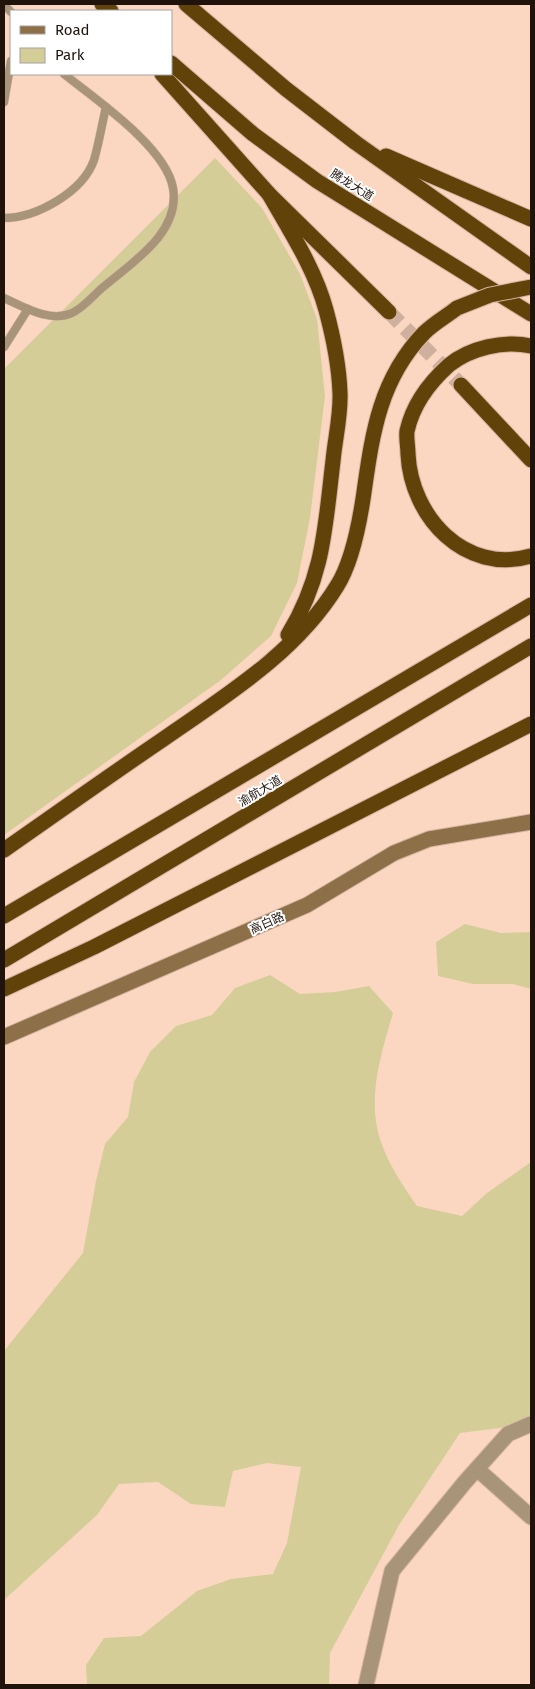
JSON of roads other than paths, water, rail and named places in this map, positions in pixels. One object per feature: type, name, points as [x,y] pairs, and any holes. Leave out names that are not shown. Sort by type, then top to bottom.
[{"type":"highway","points":[[186,4],[286,89],[356,143],[531,267]]},
{"type":"highway","name":"腾龙大道","points":[[172,64],[253,134],[317,181],[531,314]]},
{"type":"highway","points":[[163,75],[269,194],[390,312]]},
{"type":"highway","points":[[356,143],[531,219]]},
{"type":"highway","points":[[269,194],[311,270],[326,309],[336,354],[340,393],[326,534],[316,578],[303,611],[274,658]]},
{"type":"highway","points":[[4,850],[230,693],[274,658],[313,618],[338,585],[358,530],[373,435],[382,398],[400,361],[425,332],[457,308],[490,295],[531,287]]},
{"type":"highway","points":[[531,346],[489,346],[461,355],[430,384],[416,403],[407,432],[409,472],[422,509],[448,539],[477,556],[517,560],[531,556]]},
{"type":"highway","points":[[461,385],[531,460]]},
{"type":"highway","name":"渝航大道","points":[[4,916],[531,605]]},
{"type":"highway","name":"渝航大道","points":[[4,960],[531,646]]},
{"type":"highway","points":[[4,989],[103,942],[531,724]]},
{"type":"street","name":"高白路","points":[[4,1037],[307,906],[403,849],[429,838],[531,822]]},
{"type":"street","points":[[366,1685],[392,1571],[508,1434],[531,1424]]},
{"type":"street","points":[[477,1469],[531,1517]]},
{"type":"lane","points":[[4,102],[10,67]]},
{"type":"lane","points":[[4,298],[48,316],[72,313],[154,244],[168,221],[174,204],[173,187],[161,161],[132,128],[65,75]]},
{"type":"lane","points":[[4,218],[17,218],[45,209],[86,174],[94,161],[106,107]]},
{"type":"lane","points":[[4,347],[28,309]]},
{"type":"tunnel","points":[[389,312],[461,385]]}]
